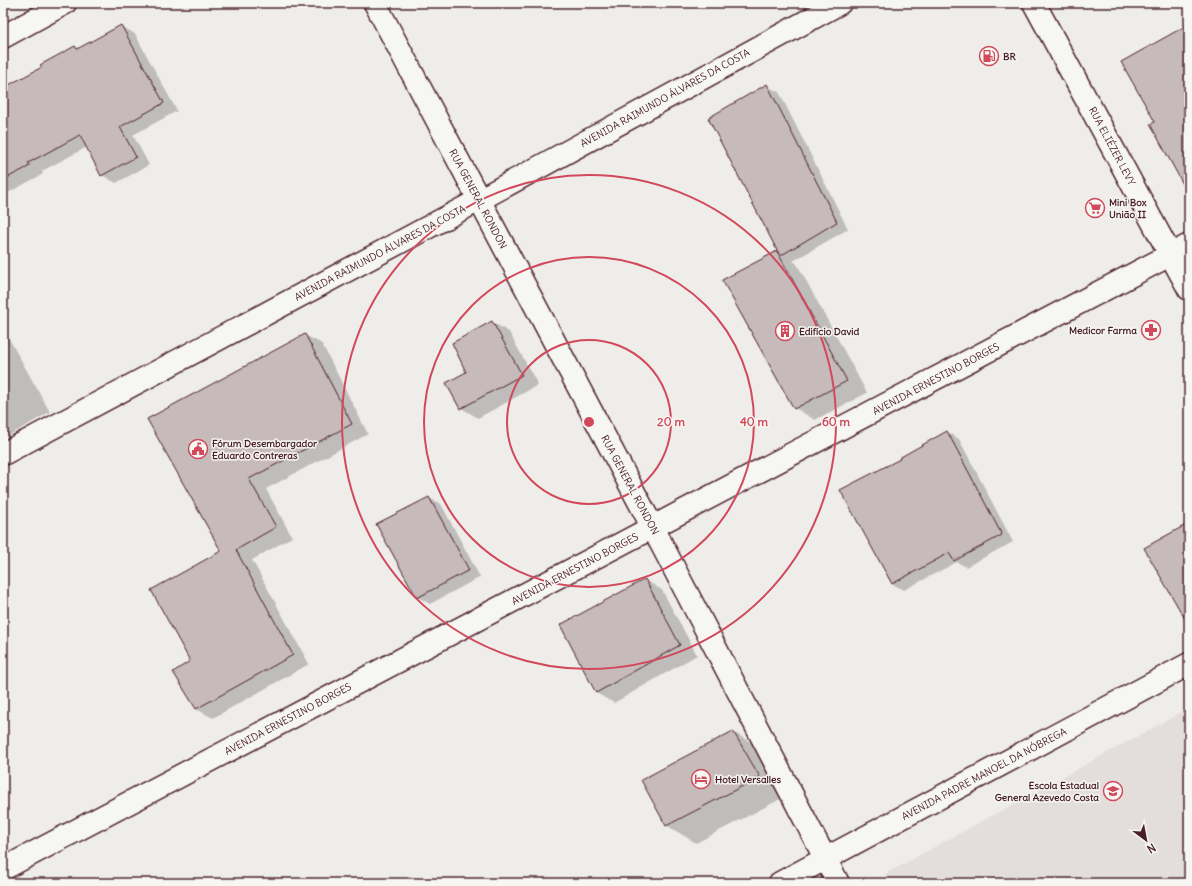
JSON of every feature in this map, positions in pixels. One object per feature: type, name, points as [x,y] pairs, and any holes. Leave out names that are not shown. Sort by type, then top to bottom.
[{"type":"street","points":[[3,37],[65,3]]},
{"type":"street","name":"RUA GENERAL RONDON","points":[[375,3],[653,528],[838,883]]},
{"type":"street","name":"AVENIDA RAIMUNDO ÁLVARES DA COSTA","points":[[3,454],[479,200],[840,3]]},
{"type":"street","name":"RUA ELIÉZER LEVY","points":[[1034,3],[1180,250],[1189,289]]},
{"type":"street","name":"AVENIDA ERNESTINO BORGES","points":[[3,869],[1180,250]]},
{"type":"street","name":"AVENIDA PADRE MANOEL DA NÓBREGA","points":[[780,883],[1189,664]]},
{"type":"shaded area","name":"Escola Estadual General Azevedo Costa","points":[[1189,708],[1189,883],[890,883],[885,874]]},
{"type":"building","points":[[1189,24],[1189,195],[1150,124],[1155,122],[1121,62]]},
{"type":"building","points":[[121,25],[164,103],[120,127],[136,157],[101,176],[80,135],[28,163],[30,166],[3,180],[3,88],[42,67],[40,65],[75,46],[77,49]]},
{"type":"building","points":[[767,84],[837,222],[780,256],[708,118]]},
{"type":"building","name":"Edifício David","points":[[777,251],[847,381],[794,409],[722,280]]},
{"type":"building","points":[[492,321],[522,375],[460,409],[446,383],[466,372],[452,343]]},
{"type":"building","points":[[305,334],[352,424],[249,479],[276,527],[236,550],[293,655],[196,709],[173,672],[190,661],[151,590],[221,551],[147,419]]},
{"type":"building","points":[[947,431],[1002,535],[954,561],[949,553],[892,584],[840,490],[900,459],[899,458]]},
{"type":"building","points":[[429,497],[469,570],[417,598],[376,524]]},
{"type":"building","points":[[1189,523],[1189,626],[1144,548]]},
{"type":"building","points":[[645,579],[680,645],[596,693],[560,625]]},
{"type":"building","name":"Hotel Versalles","points":[[733,731],[760,777],[666,826],[641,780]]},
{"type":"place","name":"BR","points":[[989,56]]},
{"type":"place","name":"Mini Box União II","points":[[1095,208]]},
{"type":"place","name":"Medicor Farma","points":[[1151,330]]},
{"type":"place","name":"Edifício David","points":[[785,331]]},
{"type":"place","name":"Fórum Desembargador Eduardo Contreras","points":[[198,449]]},
{"type":"place","name":"Hotel Versalles","points":[[701,779]]},
{"type":"place","name":"Escola Estadual General Azevedo Costa","points":[[1113,791]]}]
